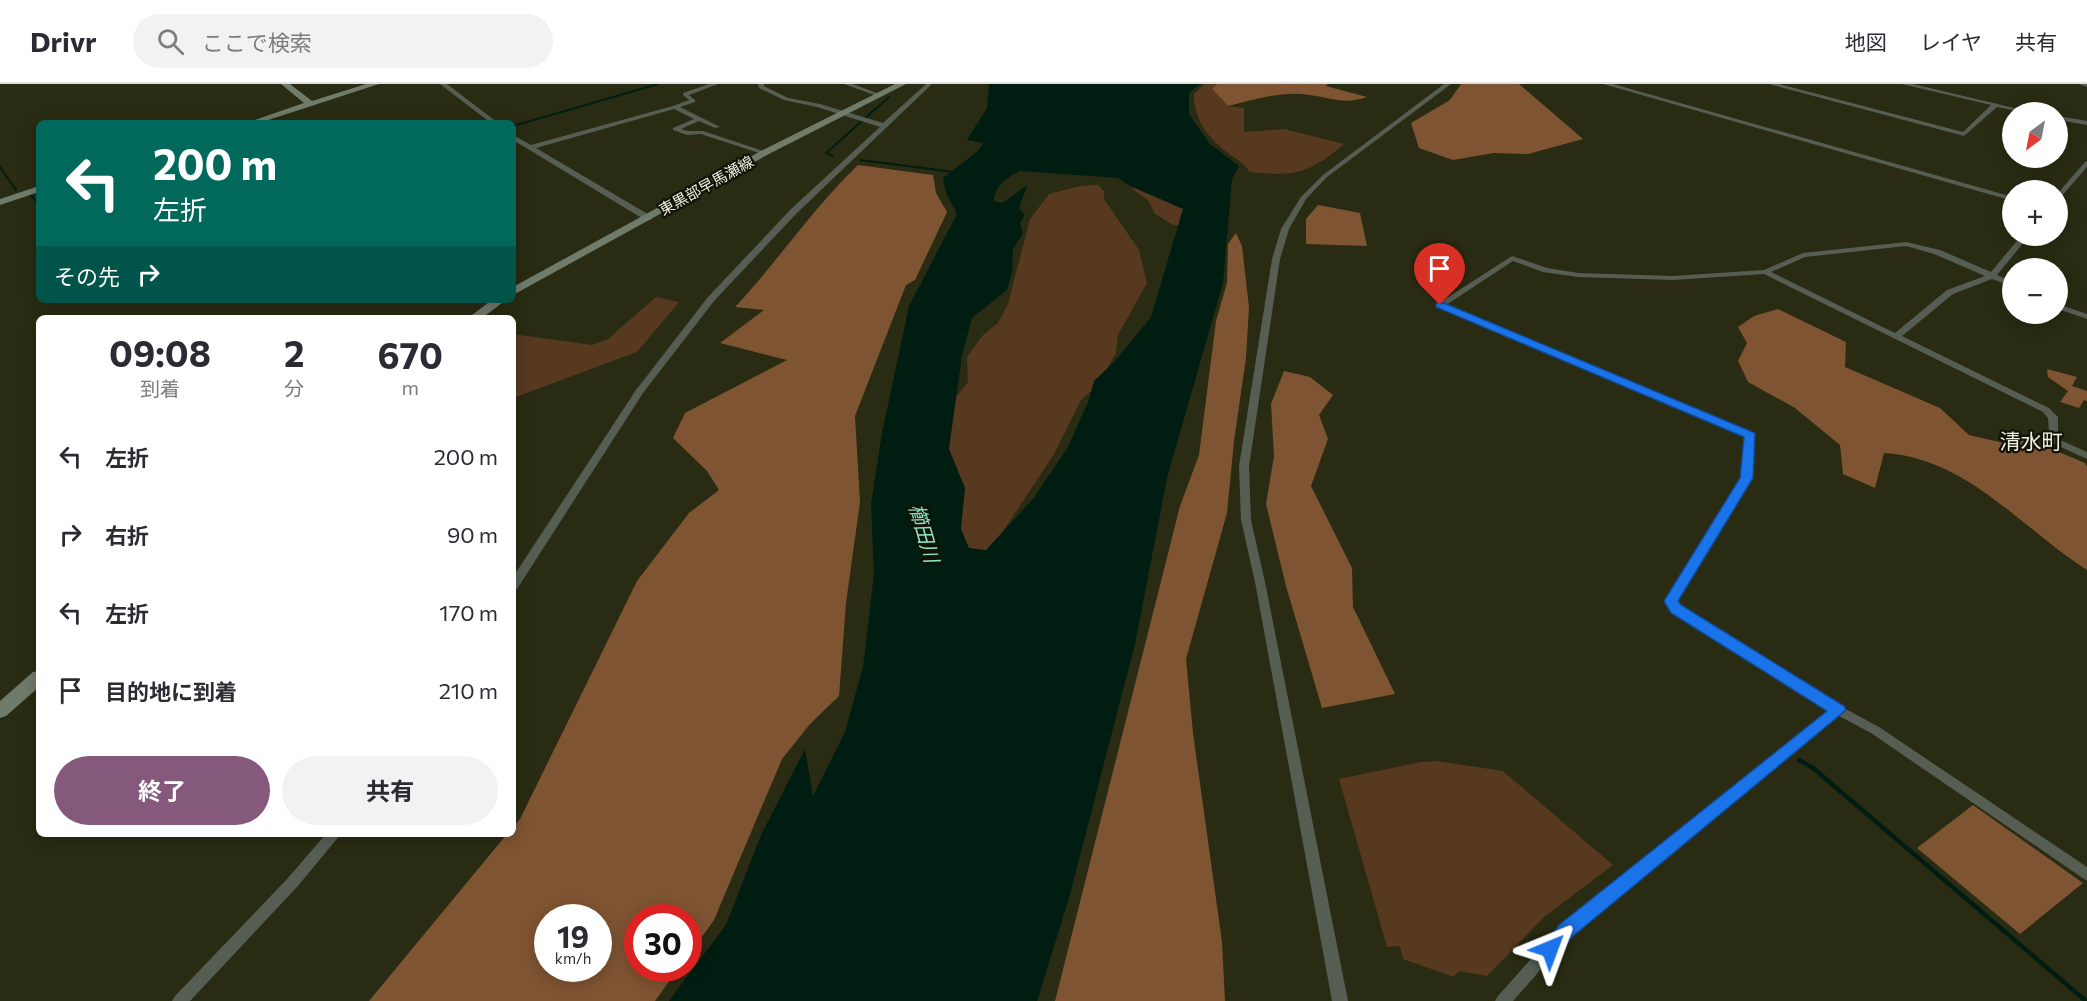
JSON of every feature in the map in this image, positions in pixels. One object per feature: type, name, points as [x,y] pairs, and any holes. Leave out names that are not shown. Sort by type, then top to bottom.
[{"type":"main road","points":[[285,84],[310,104]]},
{"type":"main road","points":[[259,120],[375,84]]},
{"type":"main road","name":"東黒部早馬瀬線","points":[[516,290],[764,153],[847,115],[902,84]]},
{"type":"main road","points":[[0,202],[36,190]]},
{"type":"main road","points":[[478,315],[496,303]]},
{"type":"main road","points":[[0,711],[36,680]]},
{"type":"street","points":[[443,84],[491,120]]},
{"type":"street","points":[[529,148],[693,101],[687,93],[716,84]]},
{"type":"street","points":[[761,84],[761,87],[786,99],[881,125]]},
{"type":"street","points":[[847,84],[879,95]]},
{"type":"street","points":[[516,581],[599,452],[674,344],[711,299],[794,211],[881,125],[929,84]]},
{"type":"street","points":[[1340,1001],[1264,601],[1246,520],[1243,492],[1247,442],[1276,259],[1290,217],[1303,198],[1325,176],[1448,84]]},
{"type":"street","points":[[1606,84],[2002,196]]},
{"type":"street","points":[[1772,84],[1964,134],[1994,106]]},
{"type":"street","points":[[1905,84],[2002,107]]},
{"type":"street","points":[[675,107],[717,127]]},
{"type":"street","points":[[699,119],[675,129],[687,133],[701,132],[764,153]]},
{"type":"street","points":[[2068,120],[2087,123]]},
{"type":"street","points":[[516,138],[648,218]]},
{"type":"street","points":[[2068,185],[2087,163]]},
{"type":"street","points":[[2002,280],[1937,252],[1906,244],[1803,255],[1765,272],[1672,278],[1607,277],[1546,270],[1512,258],[1440,305],[1750,435],[1747,478],[1671,601],[1676,609],[1838,710],[1875,730],[2087,876]]},
{"type":"street","points":[[1894,337],[1950,292],[1992,276],[2017,246]]},
{"type":"street","points":[[1765,272],[2046,410],[2053,417],[2053,440],[2087,456]]},
{"type":"street","points":[[2068,310],[2087,317]]},
{"type":"street","points":[[1503,1001],[1565,931],[1838,710]]},
{"type":"street","points":[[180,1001],[292,883],[331,837]]},
{"type":"shaded area","points":[[1204,84],[1217,84],[1212,89],[1228,106],[1244,108],[1244,132],[1284,129],[1344,144],[1321,162],[1300,171],[1278,174],[1249,172],[1244,165],[1210,137],[1200,122],[1194,94]]},
{"type":"shaded area","points":[[1217,84],[1328,84],[1326,86],[1367,97],[1342,101],[1302,94],[1284,94],[1228,106],[1212,89]]},
{"type":"shaded area","points":[[1461,84],[1519,84],[1583,139],[1528,154],[1494,153],[1453,160],[1419,148],[1411,123],[1450,100]]},
{"type":"shaded area","points":[[858,165],[933,175],[936,193],[947,212],[915,280],[906,285],[855,416],[860,502],[846,603],[839,696],[810,724],[782,759],[714,920],[702,937],[702,904],[624,904],[624,982],[669,982],[655,1001],[369,1001],[505,837],[516,837],[516,824],[637,581],[689,513],[719,490],[707,471],[673,438],[685,413],[787,360],[720,343],[764,310],[735,307]]},
{"type":"shaded area","points":[[1136,180],[1188,190],[1182,226],[1173,225],[1155,214],[1148,200],[1132,189]]},
{"type":"shaded area","points":[[1098,185],[1104,191],[1104,199],[1139,250],[1147,283],[1118,335],[1116,353],[1098,385],[1081,400],[1054,454],[982,563],[935,538],[950,404],[968,382],[967,357],[983,335],[998,323],[1008,304],[1030,219],[1049,194],[1080,186]]},
{"type":"shaded area","points":[[1318,205],[1360,213],[1367,246],[1306,244],[1306,219]]},
{"type":"shaded area","points":[[1236,233],[1242,246],[1249,307],[1246,358],[1234,441],[1227,513],[1186,659],[1193,733],[1222,942],[1225,1001],[1055,1001],[1180,506],[1199,455],[1216,321],[1227,283],[1228,244]]},
{"type":"shaded area","points":[[656,297],[679,302],[637,352],[516,397],[516,334],[592,345],[608,339]]},
{"type":"shaded area","points":[[1778,309],[1846,342],[1845,367],[1940,408],[1969,435],[2004,443],[2021,436],[2085,463],[2087,467],[2087,570],[1992,498],[1941,467],[1914,458],[1884,453],[1875,488],[1843,474],[1840,445],[1795,408],[1748,382],[1738,361],[1747,343],[1738,327],[1754,316]]},
{"type":"shaded area","points":[[2047,369],[2077,377],[2072,386],[2087,391],[2087,401],[2084,400],[2079,408],[2060,402],[2068,391],[2048,377]]},
{"type":"shaded area","points":[[1284,371],[1310,377],[1333,395],[1319,415],[1328,439],[1311,486],[1352,568],[1353,607],[1395,694],[1322,708],[1286,586],[1266,504],[1274,456],[1271,404]]},
{"type":"shaded area","points":[[1437,761],[1503,771],[1613,865],[1544,917],[1487,976],[1459,971],[1454,977],[1403,959],[1400,946],[1387,947],[1339,779],[1421,762]]},
{"type":"shaded area","points":[[1973,805],[2083,883],[2020,934],[1917,848]]},
{"type":"water","name":"櫛田川","points":[[989,84],[1200,84],[1189,93],[1189,114],[1209,143],[1239,166],[1232,179],[1223,283],[1167,478],[1135,644],[1069,898],[1037,1001],[669,1001],[683,982],[702,982],[702,957],[726,925],[761,835],[805,749],[813,796],[845,732],[863,667],[874,574],[871,504],[882,433],[909,306],[957,214],[946,193],[943,178],[979,150],[983,143],[967,140],[987,108]],"holes":[[[1020,171],[1118,178],[1130,186],[1183,209],[1151,317],[1114,362],[1094,381],[1089,400],[1068,447],[1033,499],[986,550],[969,548],[961,529],[965,488],[949,449],[962,355],[972,318],[1007,290],[1012,272],[1013,249],[1023,233],[1020,223],[1025,215],[1019,208],[1027,186],[1001,203],[994,201],[999,186]]]},
{"type":"waterway","points":[[516,125],[658,84]]},
{"type":"waterway","points":[[833,156],[826,153],[889,97]]},
{"type":"waterway","points":[[860,160],[954,172]]},
{"type":"waterway","points":[[0,167],[16,190]]},
{"type":"waterway","points":[[31,195],[36,201]]},
{"type":"waterway","points":[[1799,760],[1813,768],[2086,1001]]},
{"type":"district","name":"清水町","points":[[2031,440]]},
{"type":"route","points":[[1440,305],[1750,435],[1747,478],[1671,601],[1676,609],[1838,710],[1565,931],[1550,949]]}]
